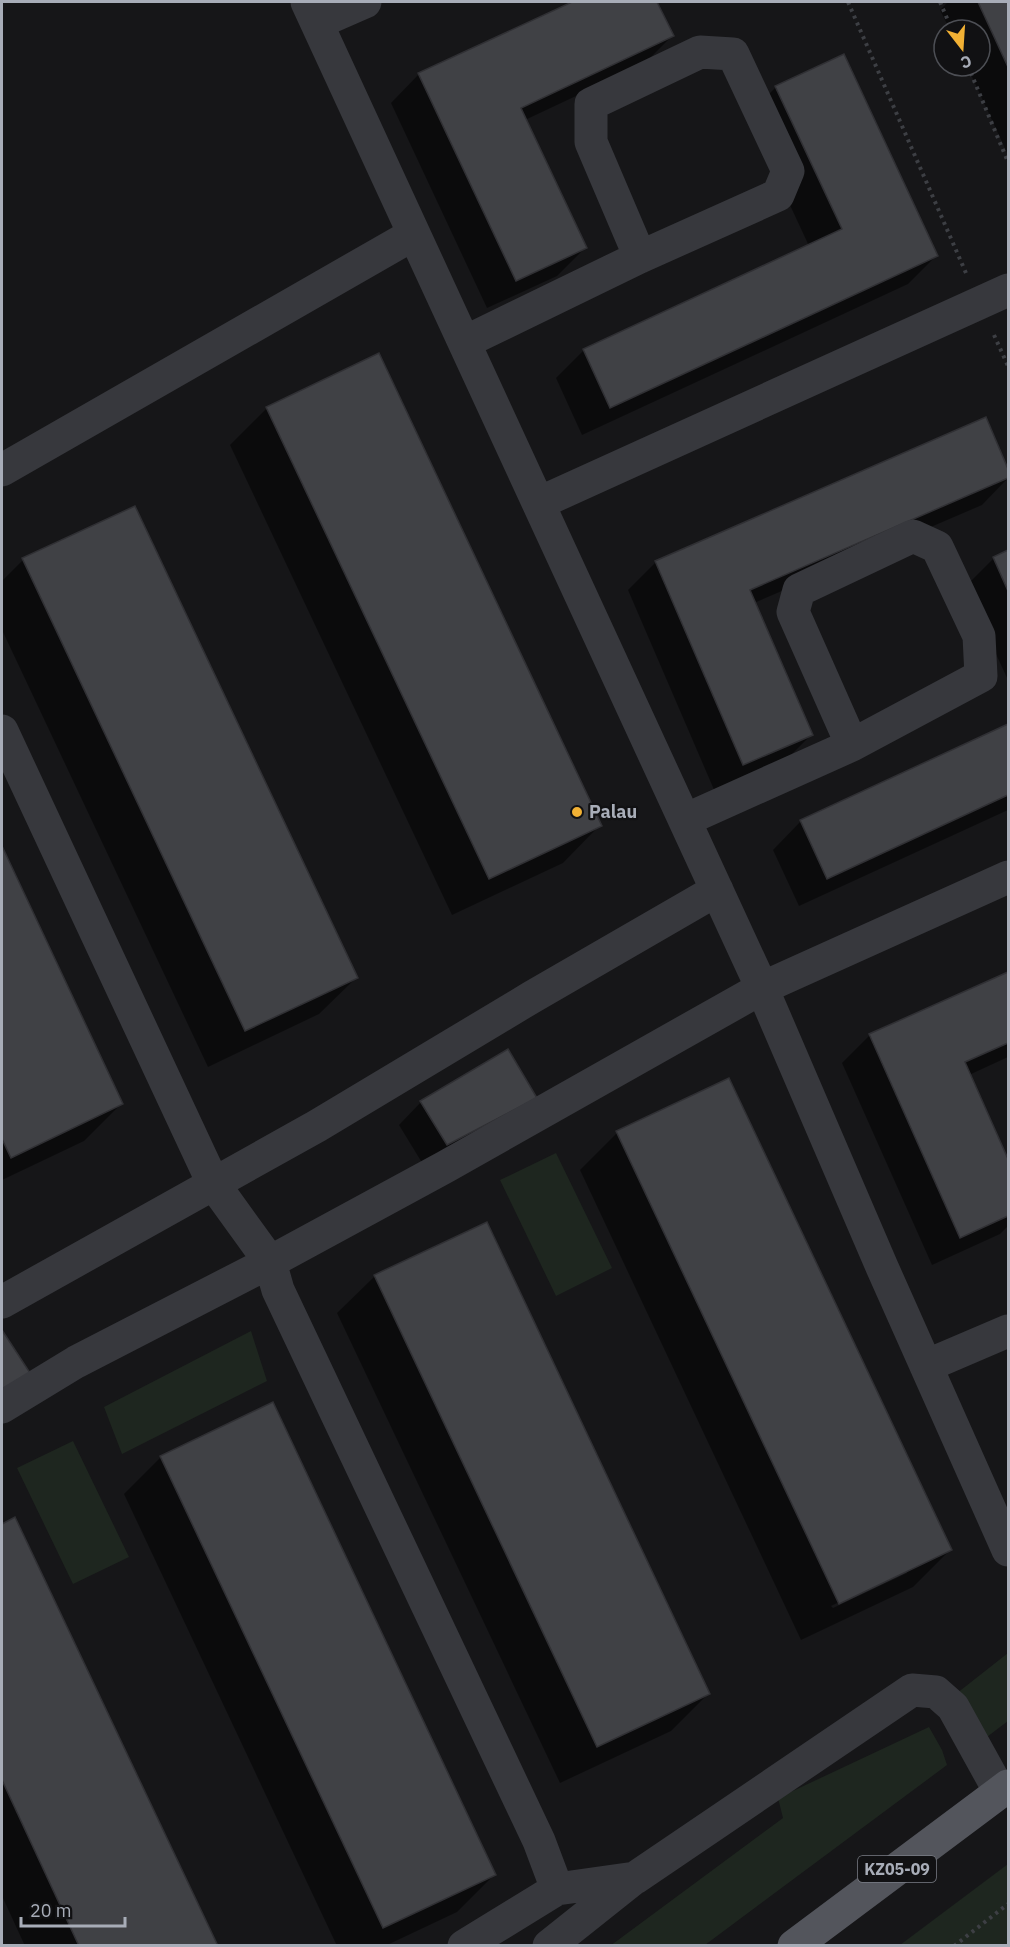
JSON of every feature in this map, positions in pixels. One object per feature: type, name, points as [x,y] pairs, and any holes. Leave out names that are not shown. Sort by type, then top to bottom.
[{"type":"main road","name":"KZ05-09","points":[[794,1946],[1004,1789]]},
{"type":"street","points":[[365,2],[312,12],[762,988],[1008,1550]]},
{"type":"street","points":[[465,342],[640,257],[778,195],[788,171],[733,54],[700,52],[591,104],[591,142],[640,257]]},
{"type":"street","points":[[2,470],[414,234]]},
{"type":"street","points":[[538,503],[1008,290]]},
{"type":"street","points":[[685,820],[852,745],[981,676],[979,636],[937,547],[913,536],[799,590],[793,612],[852,745]]},
{"type":"street","points":[[2,731],[213,1183],[270,1262],[278,1290],[539,1841],[557,1889]]},
{"type":"street","points":[[2,1407],[76,1362],[270,1262],[445,1167],[762,988],[1008,877]]},
{"type":"street","points":[[2,1302],[317,1126],[532,997],[717,890]]},
{"type":"street","points":[[926,1366],[1008,1331]]},
{"type":"street","points":[[549,1946],[635,1878],[912,1690],[936,1692],[953,1707],[1004,1789]]},
{"type":"street","points":[[464,1946],[557,1889],[635,1878]]},
{"type":"path","points":[[848,2],[1008,366]]},
{"type":"path","points":[[940,2],[947,18]]},
{"type":"path","points":[[973,78],[1008,162]]},
{"type":"path","points":[[954,1946],[1008,1904]]},
{"type":"shaded area","points":[[556,1153],[612,1268],[556,1296],[500,1180]]},
{"type":"shaded area","points":[[251,1331],[267,1381],[122,1454],[104,1407]]},
{"type":"shaded area","points":[[73,1441],[129,1557],[73,1584],[17,1468]]},
{"type":"shaded area","points":[[1008,1653],[1008,1721],[975,1746],[947,1701]]},
{"type":"shaded area","points":[[929,1727],[942,1750],[947,1765],[705,1945],[610,1946],[783,1818],[778,1798]]},
{"type":"shaded area","points":[[1008,1864],[1008,1945],[900,1945]]},
{"type":"building","points":[[572,2],[657,2],[674,36],[521,108],[587,248],[516,281],[418,73]]},
{"type":"building","points":[[978,2],[1008,2],[1008,67],[992,32],[992,18],[985,18]]},
{"type":"building","points":[[844,54],[938,256],[610,408],[583,349],[842,229],[775,86]]},
{"type":"building","points":[[379,353],[602,826],[489,879],[266,407]]},
{"type":"building","points":[[986,417],[1008,469],[1008,478],[750,590],[813,735],[743,765],[655,561]]},
{"type":"building","points":[[135,506],[358,978],[245,1031],[22,558]]},
{"type":"building","points":[[1008,550],[1008,591],[993,557]]},
{"type":"building","points":[[1008,724],[1008,795],[827,879],[800,820]]},
{"type":"building","points":[[2,846],[123,1104],[11,1158],[2,1139]]},
{"type":"building","points":[[1008,972],[1008,1043],[965,1062],[1008,1159],[1008,1216],[960,1238],[869,1034]]},
{"type":"building","points":[[508,1049],[537,1098],[447,1145],[420,1101]]},
{"type":"building","points":[[729,1078],[952,1550],[839,1604],[616,1131]]},
{"type":"building","points":[[487,1222],[710,1694],[597,1747],[374,1275]]},
{"type":"building","points":[[2,1330],[32,1376],[2,1394]]},
{"type":"building","points":[[273,1402],[496,1875],[383,1928],[160,1456]]},
{"type":"building","points":[[15,1517],[218,1946],[79,1946],[2,1780],[2,1524]]},
{"type":"place","name":"Palau","points":[[577,812]]}]
